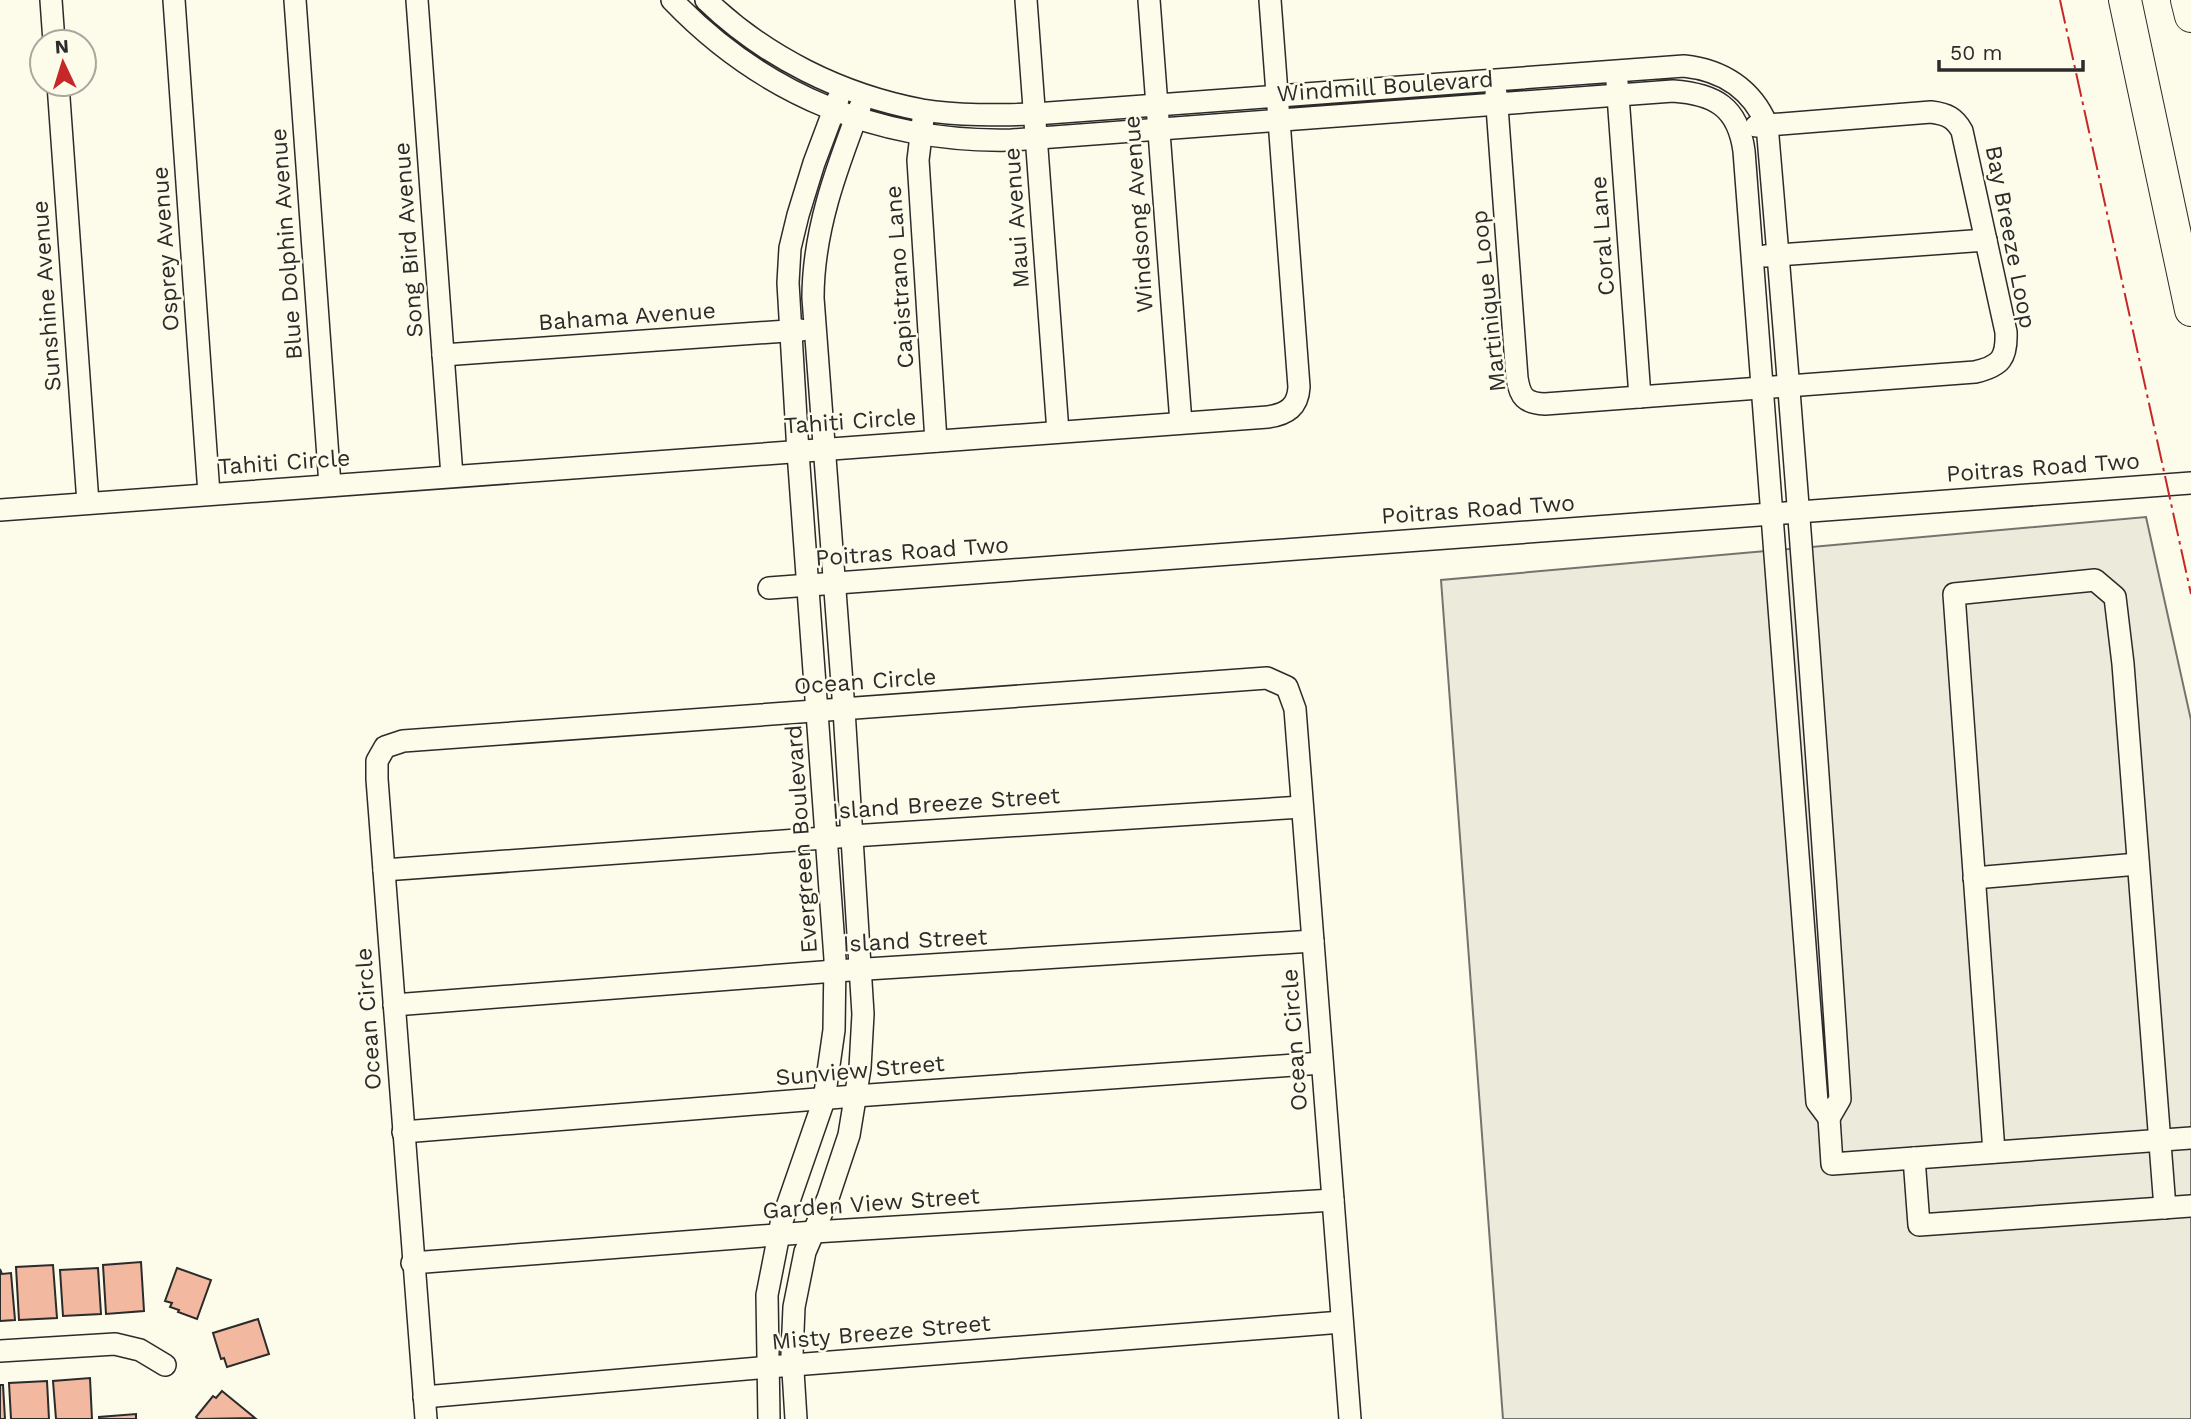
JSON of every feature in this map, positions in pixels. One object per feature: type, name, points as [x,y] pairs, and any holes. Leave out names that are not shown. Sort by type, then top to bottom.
[{"type":"highway","points":[[2125,0],[2191,310]]},
{"type":"highway","points":[[2188,0],[2191,16]]},
{"type":"highway","points":[[2140,69],[2165,116],[2191,237]]},
{"type":"street","points":[[51,0],[53,28]]},
{"type":"street","name":"Osprey Avenue","points":[[173,0],[209,494]]},
{"type":"street","name":"Blue Dolphin Avenue","points":[[295,0],[330,485]]},
{"type":"street","name":"Song Bird Avenue","points":[[417,0],[452,476]]},
{"type":"street","name":"Windmill Boulevard","points":[[672,0],[702,31],[761,73],[856,119],[920,133],[989,140],[1036,138],[1673,91],[1705,96],[1726,108],[1740,127]]},
{"type":"street","name":"Windmill Boulevard","points":[[706,0],[749,37],[798,67],[843,87],[925,110],[978,115],[1035,114],[1684,66],[1717,73],[1744,90],[1767,125],[1789,386],[1840,1099],[1829,1118]]},
{"type":"street","name":"Maui Avenue","points":[[1026,0],[1058,432]]},
{"type":"street","name":"Windsong Avenue","points":[[1149,0],[1181,423]]},
{"type":"street","name":"Tahiti Circle","points":[[0,510],[1277,416],[1296,403],[1299,387],[1270,0]]},
{"type":"street","name":"Coral Lane","points":[[1616,71],[1640,397]]},
{"type":"street","name":"Martinique Loop","points":[[1495,80],[1520,393],[1524,400],[1530,403],[1545,404],[1640,397]]},
{"type":"street","name":"Evergreen Boulevard","points":[[769,1419],[767,1295],[779,1235],[824,1100],[834,1030],[835,971],[789,330],[789,265],[793,231],[814,163],[843,87]]},
{"type":"street","points":[[796,1419],[793,1307],[804,1252],[828,1198],[849,1135],[863,1014],[813,280],[820,227],[830,190],[865,95]]},
{"type":"street","name":"Sunshine Avenue","points":[[59,98],[88,503]]},
{"type":"street","name":"Capistrano Lane","points":[[925,110],[918,160],[936,441]]},
{"type":"street","name":"Bay Breeze Loop","points":[[1640,397],[1975,372],[1996,364],[2005,353],[2006,332],[1962,131],[1951,116],[1931,112],[1767,125]]},
{"type":"street","points":[[1767,125],[1740,127],[1745,151],[1817,1102],[1829,1118],[1832,1164],[2191,1138]]},
{"type":"street","points":[[1753,257],[1986,240]]},
{"type":"street","name":"Bahama Avenue","points":[[443,355],[815,329]]},
{"type":"street","name":"Poitras Road Two","points":[[769,588],[2191,483]]},
{"type":"street","points":[[1994,1152],[1954,594],[2095,580],[2115,597],[2123,664],[2165,1208]]},
{"type":"street","name":"Ocean Circle","points":[[426,1419],[412,1263],[377,761],[386,747],[403,741],[1267,678],[1287,687],[1295,709],[1350,1419]]},
{"type":"street","name":"Island Breeze Street","points":[[384,870],[852,835],[1303,807]]},
{"type":"street","points":[[1974,878],[2138,864]]},
{"type":"street","name":"Island Street","points":[[394,1005],[835,971],[1313,941]]},
{"type":"street","points":[[1806,965],[1832,963]]},
{"type":"street","name":"Sunview Street","points":[[403,1132],[1322,1063]]},
{"type":"street","points":[[1914,1158],[1919,1225],[2191,1206]]},
{"type":"street","name":"Garden View Street","points":[[412,1263],[814,1232],[1333,1200]]},
{"type":"street","name":"Misty Breeze Street","points":[[424,1397],[1342,1322]]},
{"type":"street","points":[[0,1351],[115,1344],[140,1350],[165,1364]]},
{"type":"shaded area","points":[[2146,517],[2191,720],[2191,1419],[1503,1419],[1441,580]]},
{"type":"building","points":[[141,1262],[144,1311],[106,1314],[103,1265]]},
{"type":"building","points":[[53,1265],[57,1318],[19,1320],[16,1267]]},
{"type":"building","points":[[98,1268],[101,1314],[63,1316],[60,1270]]},
{"type":"building","points":[[177,1268],[211,1280],[197,1319],[178,1312],[179,1310],[170,1307],[172,1303],[165,1301]]},
{"type":"building","points":[[0,1269],[2,1274],[11,1273],[15,1320],[0,1321]]},
{"type":"building","points":[[258,1319],[269,1354],[227,1367],[224,1358],[221,1359],[213,1333]]},
{"type":"building","points":[[90,1378],[92,1419],[56,1419],[53,1381]]},
{"type":"building","points":[[47,1381],[49,1419],[11,1419],[9,1383]]},
{"type":"building","points":[[0,1385],[3,1385],[5,1419],[0,1419]]},
{"type":"building","points":[[222,1391],[255,1418],[198,1419],[196,1417],[213,1396],[216,1398]]},
{"type":"building","points":[[136,1414],[136,1419],[99,1419],[99,1417]]},
{"type":"power","points":[[2060,0],[2191,594]]}]
